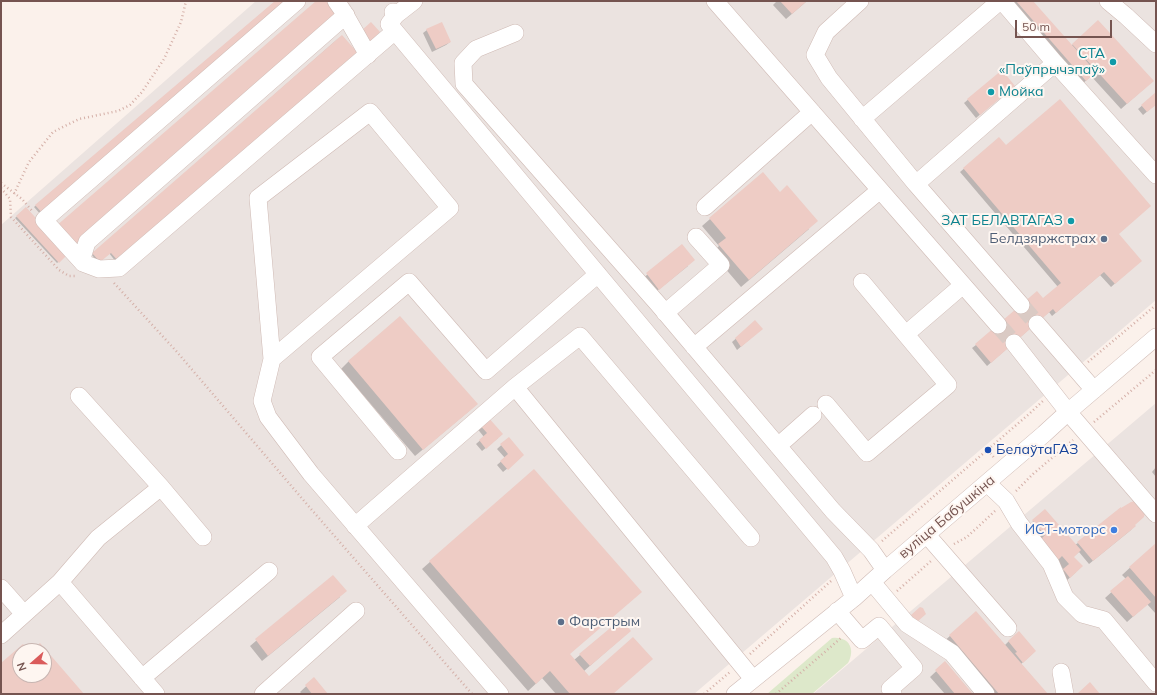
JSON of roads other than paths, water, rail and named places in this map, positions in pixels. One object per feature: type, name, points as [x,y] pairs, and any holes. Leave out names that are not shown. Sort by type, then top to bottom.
[{"type":"street","points":[[83,269],[44,220],[297,1]]},
{"type":"street","points":[[83,269],[120,268],[368,55],[395,20],[414,1]]},
{"type":"street","points":[[714,1],[998,325]]},
{"type":"street","points":[[860,1],[826,32],[815,55],[829,78],[916,184],[1021,305]]},
{"type":"street","points":[[862,118],[1001,1],[1054,63],[1156,175]]},
{"type":"street","points":[[1108,1],[1156,44]]},
{"type":"street","points":[[83,269],[83,255],[87,242],[341,8],[368,55]]},
{"type":"street","points":[[395,20],[598,274],[834,557],[854,598]]},
{"type":"street","points":[[515,33],[476,50],[463,63],[464,84],[666,313],[833,511],[871,550],[886,570]]},
{"type":"street","points":[[916,184],[1054,63]]},
{"type":"street","points":[[272,359],[450,208],[370,112],[258,198],[272,359],[262,401],[268,417],[311,474],[500,694]]},
{"type":"street","points":[[705,207],[812,112]]},
{"type":"street","points":[[694,347],[880,190]]},
{"type":"street","points":[[666,313],[721,265],[696,237]]},
{"type":"street","points":[[398,451],[320,357],[409,282],[486,371],[598,274]]},
{"type":"street","points":[[826,404],[867,453],[948,385],[862,282]]},
{"type":"street","points":[[913,328],[963,285]]},
{"type":"street","points":[[1037,324],[1094,390]]},
{"type":"street","points":[[356,526],[514,387],[580,336],[751,538]]},
{"type":"street","name":"вуліца Бабушкіна","points":[[735,694],[854,598],[1068,412],[1156,338]]},
{"type":"street","points":[[1014,343],[1068,412],[1156,514]]},
{"type":"street","points":[[514,387],[753,679]]},
{"type":"street","points":[[79,396],[161,487],[203,537]]},
{"type":"street","points":[[778,446],[813,415]]},
{"type":"street","points":[[987,483],[1006,501],[1019,523],[1051,564],[1065,597],[1082,614],[1104,620],[1156,683]]},
{"type":"street","points":[[1,635],[60,582],[98,538],[161,487]]},
{"type":"street","points":[[927,535],[1008,628]]},
{"type":"street","points":[[142,678],[269,571]]},
{"type":"street","points":[[60,582],[156,694]]},
{"type":"street","points":[[872,582],[907,624],[952,653],[986,694]]},
{"type":"street","points":[[1,588],[24,614]]},
{"type":"street","points":[[263,694],[356,611]]},
{"type":"street","points":[[837,611],[862,640],[878,626],[914,668],[890,690],[893,694]]},
{"type":"street","points":[[1061,672],[1065,694]]},
{"type":"tunnel","points":[[1021,305],[1037,324]]},
{"type":"tunnel","points":[[998,325],[1014,343]]},
{"type":"place","name":"СТА «Паўпрычэпаў»","points":[[1113,62]]},
{"type":"place","name":"Мойка","points":[[991,92]]},
{"type":"place","name":"ЗАТ БЕЛАВТАГАЗ","points":[[1071,221]]},
{"type":"place","name":"Белдзяржстрах","points":[[1104,239]]},
{"type":"place","name":"БелаўтаГАЗ","points":[[988,450]]},
{"type":"place","name":"ИСТ-моторс","points":[[1114,530]]},
{"type":"place","name":"Фарстрым","points":[[561,622]]}]
